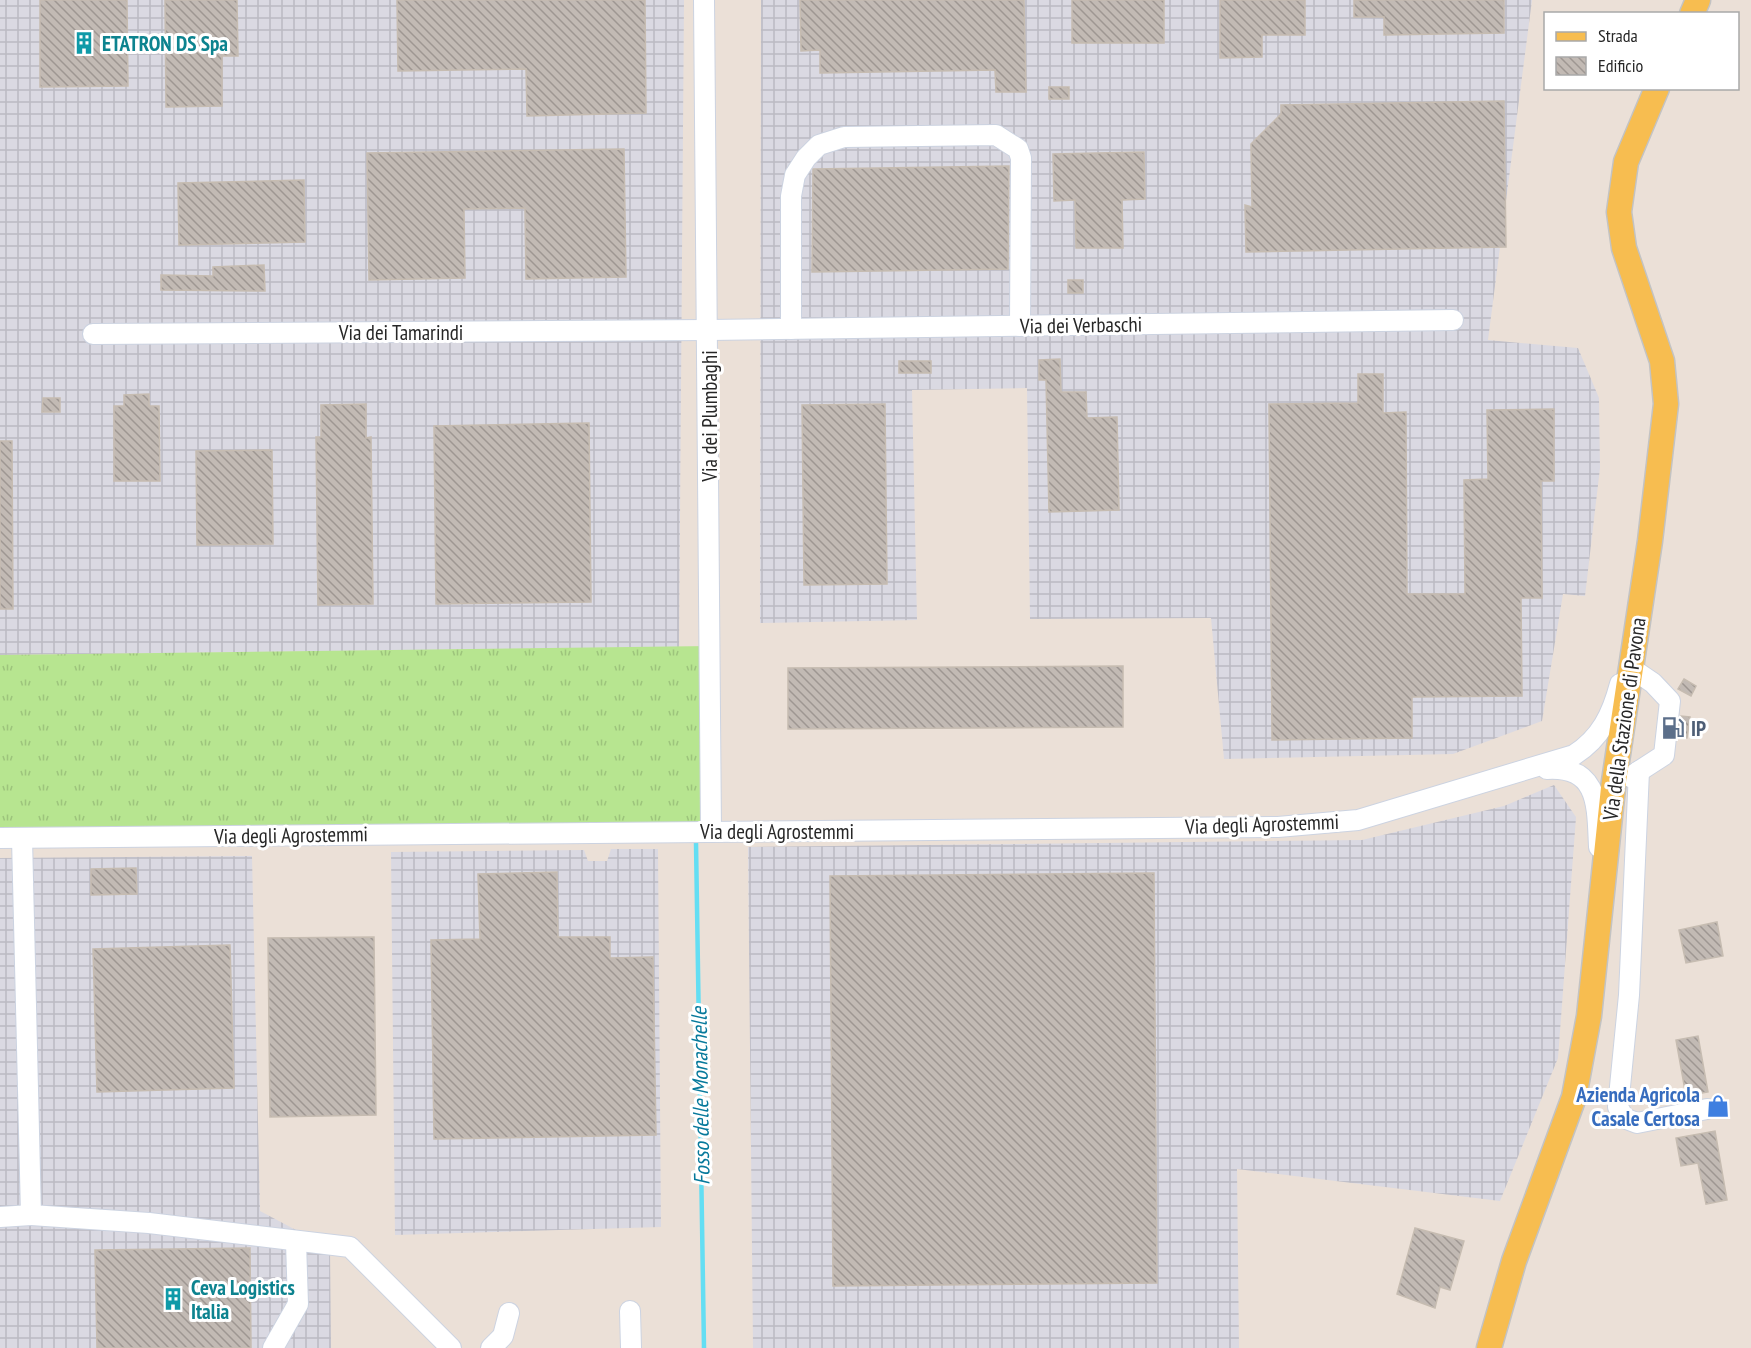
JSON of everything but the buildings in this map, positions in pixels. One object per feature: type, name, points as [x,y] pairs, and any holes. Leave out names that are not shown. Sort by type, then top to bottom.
[{"type":"main road","name":"Via della Stazione di Pavona","points":[[1489,1348],[1521,1241],[1574,1097],[1590,1016],[1601,889],[1613,788],[1642,600],[1663,432],[1666,390],[1662,361],[1624,248],[1619,212],[1626,162],[1656,90]]},
{"type":"street","name":"Via dei Plumbaghi","points":[[704,0],[709,330],[711,832]]},
{"type":"street","points":[[791,329],[791,196],[795,176],[806,158],[819,145],[844,137],[996,135],[1018,149],[1021,158],[1020,326]]},
{"type":"street","name":"Via dei Verbaschi","points":[[709,330],[1454,320]]},
{"type":"street","name":"Via dei Tamarindi","points":[[93,334],[709,330]]},
{"type":"street","name":"Via degli Agrostemmi","points":[[0,838],[1278,827],[1358,820],[1523,771],[1574,754],[1587,746],[1604,727],[1615,703],[1642,600]]},
{"type":"street","points":[[1613,788],[1664,755],[1670,701],[1653,683],[1631,668]]},
{"type":"street","name":"Via degli Agrostemmi","points":[[1523,771],[1569,770],[1580,775],[1589,785],[1597,813],[1601,889]]},
{"type":"street","points":[[1639,771],[1629,995],[1618,1107],[1624,1118],[1637,1123],[1707,1109]]},
{"type":"street","points":[[22,838],[31,1215]]},
{"type":"street","points":[[0,1217],[31,1215],[148,1223],[350,1247],[451,1348]]},
{"type":"street","points":[[273,1348],[298,1304],[296,1242]]},
{"type":"street","points":[[630,1311],[631,1348]]},
{"type":"street","points":[[491,1348],[503,1336],[509,1313]]},
{"type":"shaded area","points":[[0,0],[684,0],[679,647],[0,655]]},
{"type":"shaded area","points":[[761,0],[1532,0],[1488,340],[1578,348],[1599,398],[1600,468],[1585,596],[1563,594],[1542,721],[1453,754],[1224,759],[1211,618],[1030,619],[1027,388],[912,390],[917,620],[760,623]]},
{"type":"shaded area","points":[[1554,785],[1576,817],[1558,1058],[1500,1201],[1237,1169],[1239,1348],[753,1348],[748,847],[1362,840],[1504,806]]},
{"type":"shaded area","points":[[611,849],[658,849],[661,1227],[395,1235],[391,852],[584,850],[588,861],[607,861]]},
{"type":"shaded area","points":[[252,856],[260,1211],[330,1248],[331,1348],[0,1348],[0,858]]},
{"type":"green space","points":[[711,646],[711,832],[0,838],[0,655]]},
{"type":"waterway","name":"Fosso delle Monachelle","points":[[696,843],[704,1348]]},
{"type":"place","name":"ETATRON DS Spa","points":[[84,43]]},
{"type":"place","name":"IP","points":[[1673,728]]},
{"type":"place","name":"Azienda Agricola Casale Certosa","points":[[1718,1106]]},
{"type":"place","name":"Ceva Logistics Italia","points":[[173,1299]]}]
